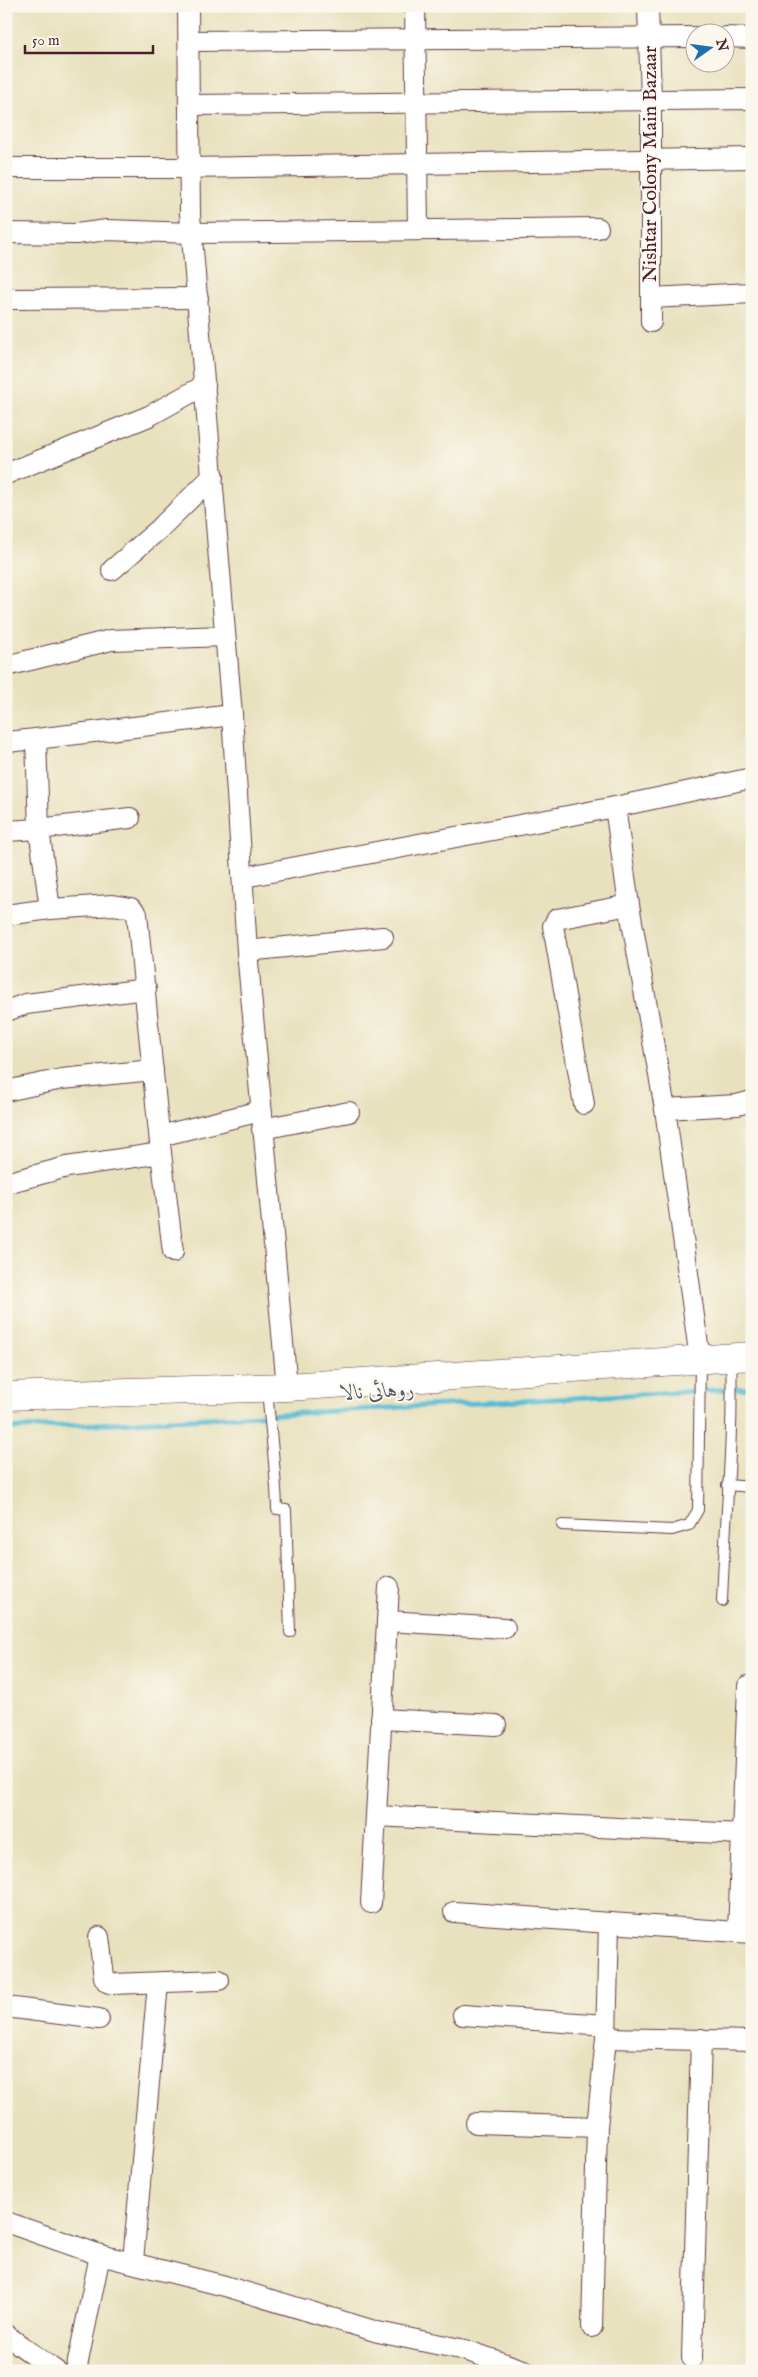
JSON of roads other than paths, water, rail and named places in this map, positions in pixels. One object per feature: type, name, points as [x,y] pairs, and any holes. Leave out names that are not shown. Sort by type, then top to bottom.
[{"type":"street","points":[[188,6],[192,232],[232,716],[244,877],[247,951],[262,1120],[274,1391]]},
{"type":"street","points":[[415,6],[418,230]]},
{"type":"street","name":"Nishtar Colony Main Bazaar","points":[[648,6],[651,100],[651,322]]},
{"type":"street","points":[[189,41],[686,37]]},
{"type":"street","points":[[736,38],[752,38]]},
{"type":"street","points":[[190,105],[752,99]]},
{"type":"street","points":[[6,168],[190,168],[752,158]]},
{"type":"street","points":[[6,233],[76,234],[106,230],[192,232],[598,228]]},
{"type":"street","points":[[652,298],[752,293]]},
{"type":"street","points":[[6,299],[198,298]]},
{"type":"street","points":[[6,474],[148,416],[205,385]]},
{"type":"street","points":[[112,570],[158,530],[213,476]]},
{"type":"street","points":[[6,666],[111,640],[225,636]]},
{"type":"street","points":[[6,742],[232,716]]},
{"type":"street","points":[[36,739],[39,829],[50,910]]},
{"type":"street","points":[[244,877],[615,808],[752,778]]},
{"type":"street","points":[[615,808],[629,905],[665,1109],[700,1371]]},
{"type":"street","points":[[6,831],[130,818]]},
{"type":"street","points":[[584,1104],[553,926],[556,918],[629,905]]},
{"type":"street","points":[[6,914],[113,906],[132,908],[137,914],[146,989],[160,1145],[173,1252]]},
{"type":"street","points":[[247,951],[383,936]]},
{"type":"street","points":[[6,1011],[26,1004],[146,989]]},
{"type":"street","points":[[6,1091],[62,1079],[153,1070]]},
{"type":"street","points":[[665,1109],[736,1105],[752,1101]]},
{"type":"street","points":[[6,1183],[262,1120],[349,1112]]},
{"type":"street","points":[[6,1396],[274,1391],[700,1371],[738,1362]]},
{"type":"street","points":[[371,1904],[389,1587]]},
{"type":"street","points":[[387,1621],[505,1628]]},
{"type":"street","points":[[454,1912],[745,1932],[742,1834],[748,1686]]},
{"type":"street","points":[[381,1719],[496,1725]]},
{"type":"street","points":[[376,1816],[742,1834]]},
{"type":"street","points":[[592,2327],[597,2127],[606,2031],[609,1924]]},
{"type":"street","points":[[99,1937],[104,1977],[107,1982],[112,1984],[219,1980]]},
{"type":"street","points":[[133,2261],[158,1983]]},
{"type":"street","points":[[6,2007],[99,2019]]},
{"type":"street","points":[[463,2015],[606,2031],[752,2041]]},
{"type":"street","points":[[692,2358],[701,2039]]},
{"type":"street","points":[[476,2122],[597,2127]]},
{"type":"street","points":[[6,2222],[100,2255],[133,2261],[225,2286],[378,2332],[465,2350],[526,2371]]},
{"type":"street","points":[[76,2371],[100,2255]]},
{"type":"street","points":[[6,2336],[56,2371]]},
{"type":"lane","points":[[722,1601],[732,1406],[738,1362]]},
{"type":"lane","points":[[562,1524],[672,1530],[689,1525],[698,1510],[700,1371]]},
{"type":"lane","points":[[274,1391],[270,1432],[276,1477],[277,1509],[286,1510],[290,1632]]},
{"type":"lane","points":[[727,1485],[752,1487]]},
{"type":"waterway","name":"روہائی نالا","points":[[6,1429],[752,1388]]}]
